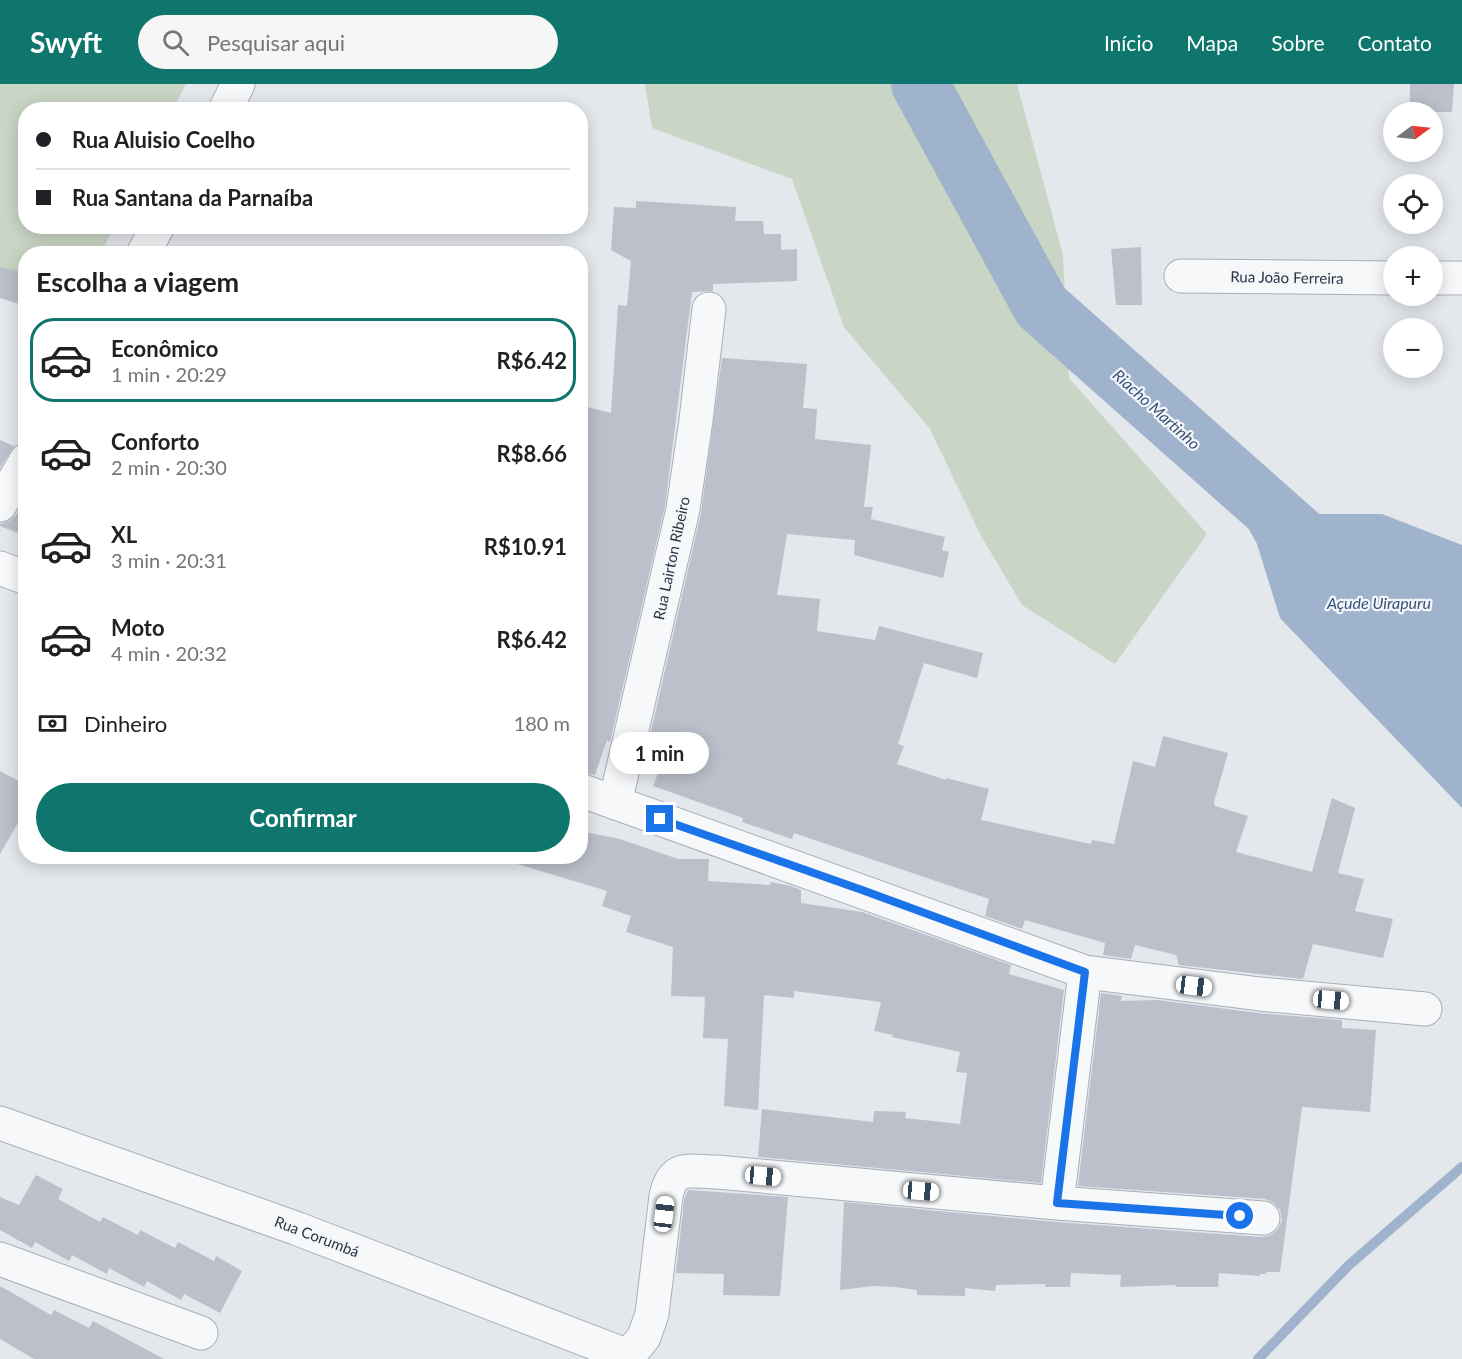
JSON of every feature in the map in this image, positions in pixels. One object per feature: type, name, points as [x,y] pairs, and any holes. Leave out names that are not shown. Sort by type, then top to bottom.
[{"type":"street","points":[[229,102],[238,84]]},
{"type":"street","name":"Rua João Ferreira","points":[[1181,276],[1383,278]]},
{"type":"street","points":[[1443,278],[1462,278]]},
{"type":"street","name":"Rua Lairton Ribeiro","points":[[615,804],[683,509],[709,309]]},
{"type":"street","points":[[0,505],[18,474]]},
{"type":"street","points":[[0,568],[18,575]]},
{"type":"street","points":[[588,793],[1085,972],[1260,994],[1425,1009]]},
{"type":"street","points":[[1057,1203],[1085,972]]},
{"type":"street","name":"Rua Corumbá","points":[[0,1123],[298,1229],[627,1357]]},
{"type":"street","points":[[627,1357],[644,1337],[652,1314],[666,1196],[669,1184],[681,1171],[717,1172],[1057,1203],[1263,1218]]},
{"type":"street","points":[[0,1259],[201,1333]]},
{"type":"green space","points":[[0,84],[186,84],[177,102],[18,102],[18,234],[110,234],[104,246],[18,246],[18,279],[0,275]]},
{"type":"green space","points":[[645,84],[1017,84],[1063,255],[1069,378],[1207,534],[1115,664],[1022,605],[981,536],[930,429],[844,327],[792,179],[652,128]]},
{"type":"water","name":"Açude Uirapuru","points":[[1220,477],[1311,514],[1382,514],[1462,545],[1462,808],[1280,618],[1257,544]]},
{"type":"building","points":[[1410,84],[1454,84],[1452,112],[1443,112],[1443,102],[1410,102]]},
{"type":"building","points":[[636,201],[736,207],[735,221],[763,221],[764,234],[781,234],[781,250],[797,249],[797,281],[713,284],[713,291],[692,292],[665,506],[610,742],[607,740],[595,775],[588,774],[588,407],[611,413],[618,305],[627,306],[631,261],[611,250],[614,207],[636,208]]},
{"type":"building","points":[[1141,247],[1142,305],[1116,305],[1111,249]]},
{"type":"building","points":[[0,267],[18,271],[18,304],[0,298]]},
{"type":"building","points":[[722,358],[807,364],[803,408],[817,409],[815,439],[871,445],[864,507],[873,507],[871,519],[945,537],[942,550],[949,552],[943,578],[854,555],[855,540],[787,534],[777,595],[820,599],[817,631],[875,640],[879,626],[983,653],[977,678],[924,663],[898,744],[904,746],[897,764],[946,780],[946,778],[989,789],[981,820],[1091,844],[1092,840],[1114,844],[1133,761],[1155,767],[1163,736],[1228,753],[1214,802],[1215,806],[1248,816],[1236,852],[1312,872],[1332,798],[1355,808],[1338,873],[1364,879],[1355,911],[1393,919],[1383,958],[1313,944],[1303,979],[1179,965],[1176,955],[1135,945],[1131,959],[1103,955],[1105,943],[1025,920],[1022,929],[985,916],[989,899],[794,833],[792,839],[742,822],[743,818],[653,786],[659,771],[644,762],[701,513]]},
{"type":"building","points":[[0,440],[14,446],[0,468]]},
{"type":"building","points":[[18,512],[18,533],[0,526],[0,524]]},
{"type":"building","points":[[0,771],[18,781],[18,823],[0,854]]},
{"type":"building","points":[[588,833],[620,839],[678,859],[709,859],[708,881],[770,885],[771,882],[791,886],[801,890],[801,903],[862,912],[1011,965],[1009,974],[1064,990],[1041,1183],[758,1157],[762,1109],[873,1122],[874,1111],[906,1112],[905,1118],[960,1124],[967,1073],[956,1072],[960,1052],[874,1031],[881,1002],[794,991],[794,998],[764,995],[758,1110],[724,1106],[728,1039],[703,1038],[705,997],[671,996],[673,947],[626,932],[631,916],[602,906],[607,891],[517,864],[588,864]]},
{"type":"building","points":[[1101,993],[1122,996],[1121,1001],[1157,1000],[1258,1013],[1342,1020],[1342,1028],[1376,1030],[1370,1112],[1302,1107],[1280,1272],[1266,1272],[1260,1276],[1219,1273],[1218,1287],[1176,1287],[1176,1285],[1120,1287],[1121,1275],[1071,1273],[1070,1287],[1045,1287],[1045,1284],[996,1285],[995,1291],[965,1288],[965,1296],[917,1295],[917,1290],[895,1287],[873,1286],[840,1290],[844,1202],[1056,1222],[1262,1237],[1271,1235],[1278,1229],[1282,1220],[1280,1210],[1274,1203],[1265,1199],[1078,1186]]},
{"type":"building","points":[[36,1175],[63,1189],[58,1199],[100,1222],[103,1217],[138,1235],[140,1230],[175,1248],[178,1242],[214,1261],[216,1256],[242,1271],[220,1313],[184,1294],[181,1300],[147,1281],[144,1287],[109,1268],[107,1274],[72,1255],[69,1261],[35,1242],[32,1248],[0,1230],[0,1197],[19,1205]]},
{"type":"building","points":[[688,1190],[788,1197],[780,1296],[723,1295],[724,1274],[676,1273],[684,1200]]},
{"type":"building","points":[[0,1286],[51,1315],[54,1310],[89,1328],[93,1321],[164,1359],[34,1359],[0,1339]]},
{"type":"waterway","name":"Riacho Martinho","points":[[920,84],[1041,306],[1306,541]]},
{"type":"waterway","points":[[1258,1359],[1349,1265],[1462,1167]]},
{"type":"route","points":[[660,819],[1085,972],[1057,1203],[1240,1216]]}]
